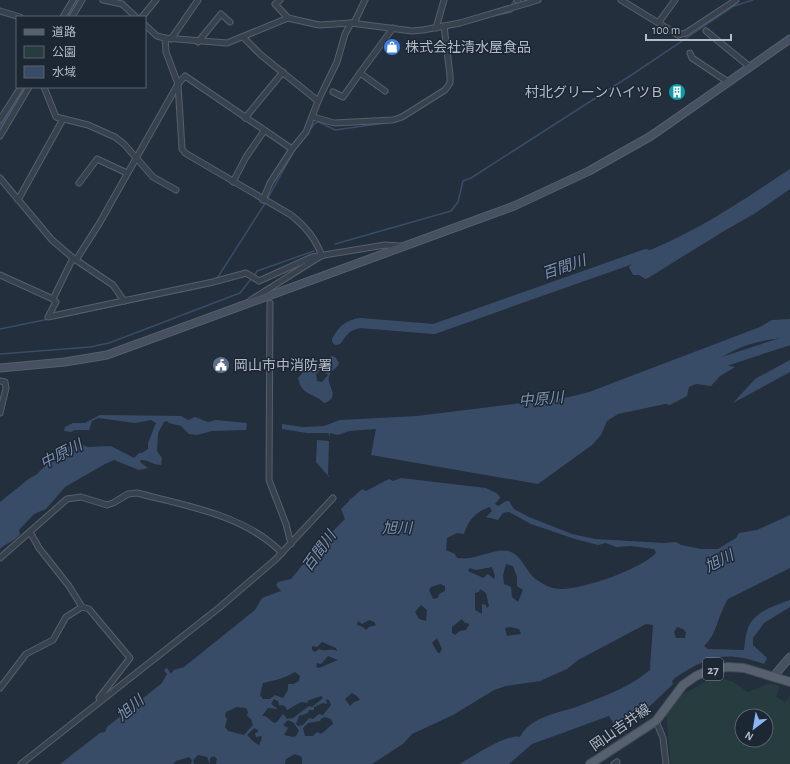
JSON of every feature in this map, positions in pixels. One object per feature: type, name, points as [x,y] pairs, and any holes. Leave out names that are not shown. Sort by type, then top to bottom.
[{"type":"main road","name":"岡山吉井線","points":[[590,764],[656,721],[683,685],[696,676],[712,670],[728,667],[744,668],[790,682]]},
{"type":"street","points":[[64,16],[73,0]]},
{"type":"street","points":[[73,16],[82,0]]},
{"type":"street","points":[[103,0],[124,2],[135,16]]},
{"type":"street","points":[[143,16],[156,0]]},
{"type":"street","points":[[171,39],[198,0]]},
{"type":"street","points":[[280,0],[276,4],[288,18],[319,25],[353,23],[412,31],[436,28],[538,0]]},
{"type":"street","points":[[265,201],[270,183],[292,149],[306,132],[318,101],[333,72],[344,34],[353,23],[365,0]]},
{"type":"street","points":[[436,28],[444,0]]},
{"type":"street","points":[[513,8],[518,0]]},
{"type":"street","points":[[621,0],[678,35],[686,34],[736,0]]},
{"type":"street","points":[[659,22],[675,0]]},
{"type":"street","points":[[0,11],[17,16]]},
{"type":"street","points":[[198,42],[221,14],[230,22]]},
{"type":"street","points":[[146,26],[157,36],[165,38],[227,44],[288,18]]},
{"type":"street","points":[[313,117],[334,123],[393,120],[402,117],[445,90],[450,83],[450,75],[444,26]]},
{"type":"street","points":[[333,92],[343,97],[393,28]]},
{"type":"street","points":[[706,31],[750,67]]},
{"type":"street","points":[[165,38],[166,52],[178,84],[182,149],[185,153],[291,215],[305,226],[315,239],[322,256]]},
{"type":"street","points":[[244,38],[282,72],[318,101]]},
{"type":"street","points":[[0,368],[65,362],[107,355],[514,206],[589,171],[650,136],[790,39]]},
{"type":"street","points":[[690,53],[692,58],[728,82]]},
{"type":"street","points":[[245,118],[282,72]]},
{"type":"street","points":[[360,73],[385,91]]},
{"type":"street","points":[[53,299],[74,259],[99,224],[178,84],[185,76],[292,149]]},
{"type":"street","points":[[0,120],[20,88]]},
{"type":"street","points":[[0,136],[28,88]]},
{"type":"street","points":[[44,88],[56,116],[88,125],[114,137],[124,144],[153,177],[176,190]]},
{"type":"street","points":[[18,200],[63,119]]},
{"type":"street","points":[[233,182],[246,157],[264,131]]},
{"type":"street","points":[[79,183],[97,159],[127,173]]},
{"type":"street","points":[[0,178],[52,240],[74,259],[113,285],[124,301]]},
{"type":"street","points":[[0,275],[53,299],[56,302],[48,316],[215,282],[246,273],[259,281],[312,257],[385,245],[402,246]]},
{"type":"street","points":[[247,303],[322,256]]},
{"type":"street","points":[[270,303],[270,480],[286,524],[291,544]]},
{"type":"street","points":[[0,381],[5,382],[6,388],[0,413]]},
{"type":"street","points":[[0,558],[30,532],[33,527],[67,499],[81,498],[106,505],[113,503],[128,494],[137,493],[217,513],[239,523],[269,541],[282,553]]},
{"type":"street","points":[[21,764],[220,607],[282,553],[333,498]]},
{"type":"street","points":[[30,532],[39,548],[69,586],[82,607],[89,609],[130,658],[94,705]]},
{"type":"street","points":[[0,688],[26,654],[53,640],[66,617],[82,607]]},
{"type":"street","points":[[773,677],[790,657]]},
{"type":"street","points":[[656,721],[663,738],[666,764]]},
{"type":"green space","points":[[715,676],[733,682],[748,692],[770,683],[780,686],[776,697],[785,702],[790,696],[790,764],[671,764],[666,714],[680,696]]},
{"type":"water","points":[[790,169],[790,189],[754,214],[648,278],[645,279],[639,275],[633,275],[629,267],[634,262],[634,256],[675,239],[715,217]]},
{"type":"water","points":[[790,319],[790,338],[761,341],[732,351],[716,361],[716,363],[735,367],[720,376],[711,386],[696,384],[689,387],[687,396],[670,405],[665,404],[618,414],[607,421],[601,435],[592,445],[538,484],[371,455],[376,429],[349,431],[338,435],[330,433],[330,436],[328,433],[307,433],[282,429],[282,424],[303,427],[324,426],[340,420],[417,416],[569,397],[589,392],[760,327],[772,320]]},
{"type":"water","points":[[332,356],[335,357],[339,363],[329,376],[329,383],[333,395],[329,401],[324,403],[302,388],[298,378],[306,369]],"holes":[[[320,370],[324,371],[328,375],[322,382],[317,381],[316,374]]]},
{"type":"water","points":[[790,360],[790,372],[733,403],[755,379]]},
{"type":"water","points":[[100,415],[181,416],[188,420],[195,417],[208,422],[216,420],[247,423],[246,430],[212,431],[197,435],[189,434],[181,426],[169,423],[167,421],[164,422],[158,433],[157,451],[162,458],[161,465],[141,460],[140,462],[148,468],[139,470],[114,460],[105,464],[65,487],[46,509],[34,514],[19,530],[20,534],[18,536],[0,549],[0,502],[30,478],[36,475],[55,456],[67,447],[79,444],[88,447],[111,446],[134,458],[139,453],[142,453],[148,449],[148,443],[156,423],[151,420],[135,423],[98,418],[92,421],[89,430],[75,430],[71,432],[64,431],[65,427],[73,423],[85,423]]},
{"type":"water","points":[[317,440],[329,441],[328,474],[330,478],[316,462]]},
{"type":"water","name":"旭川","points":[[401,478],[486,488],[498,494],[500,498],[495,504],[498,506],[506,501],[509,501],[514,509],[529,517],[572,534],[595,539],[664,543],[676,542],[681,545],[701,549],[718,549],[736,538],[739,533],[757,530],[790,515],[790,568],[728,599],[712,636],[704,646],[708,649],[744,650],[747,631],[750,624],[759,614],[790,600],[790,607],[764,623],[753,638],[753,645],[767,658],[764,664],[738,657],[727,656],[707,660],[675,678],[672,681],[673,684],[649,707],[623,724],[623,730],[627,737],[622,730],[618,730],[609,716],[532,744],[509,764],[460,764],[498,742],[514,737],[520,737],[525,729],[540,719],[611,693],[644,675],[651,669],[653,625],[646,624],[578,660],[567,669],[540,681],[506,686],[494,690],[453,715],[412,734],[403,744],[372,764],[302,764],[302,757],[295,754],[286,759],[285,764],[216,764],[217,759],[214,756],[210,758],[210,764],[207,757],[198,755],[193,760],[194,764],[191,764],[192,760],[189,757],[176,761],[173,764],[60,764],[100,733],[105,732],[107,727],[162,683],[167,674],[164,670],[167,668],[171,674],[174,670],[184,667],[255,610],[262,598],[281,591],[276,585],[278,582],[291,579],[318,546],[345,519],[341,509],[350,500],[349,498],[351,499],[362,489],[366,491],[389,479],[393,481]],"holes":[[[490,507],[492,511],[486,517],[498,520],[503,513],[509,512],[531,524],[575,539],[598,545],[606,543],[616,547],[631,546],[654,549],[656,553],[638,566],[611,577],[582,586],[560,589],[554,588],[545,585],[533,577],[521,560],[513,553],[508,551],[504,550],[473,557],[457,558],[455,554],[446,550],[447,538],[457,533],[464,534],[468,524],[477,514]],[[506,564],[513,566],[517,577],[517,586],[523,590],[518,602],[512,597],[511,587],[504,584],[503,575]],[[492,567],[495,576],[494,579],[488,574],[483,578],[468,571],[470,568],[476,570]],[[440,584],[445,586],[445,591],[439,594],[438,598],[433,599],[429,590],[431,587]],[[480,589],[486,593],[489,606],[487,608],[486,605],[482,604],[482,614],[475,610],[475,593],[479,592]],[[421,605],[427,610],[426,621],[419,619],[415,612]],[[462,619],[469,625],[466,630],[460,631],[455,635],[452,633],[452,627]],[[369,620],[374,622],[376,625],[369,627],[366,630],[357,625],[358,621],[362,624]],[[510,627],[519,629],[521,634],[507,636],[505,628]],[[677,627],[686,632],[685,638],[676,638],[674,632]],[[437,638],[442,649],[440,653],[438,653],[432,643]],[[322,642],[336,648],[337,651],[319,649],[315,652],[312,650],[312,646],[317,647]],[[328,656],[338,660],[319,668],[316,667],[317,663],[321,664]],[[295,672],[300,676],[299,681],[294,684],[288,684],[288,690],[283,698],[275,695],[270,699],[263,699],[260,695],[263,683],[279,679]],[[352,693],[360,700],[354,702],[350,706],[345,699]],[[321,696],[323,698],[312,707],[309,706],[293,718],[287,719],[283,714],[277,722],[274,723],[265,716],[262,716],[268,708],[278,709],[271,704],[274,699],[278,701],[279,705],[285,706],[287,710],[301,702],[309,703],[307,701]],[[326,699],[329,700],[331,705],[323,715],[319,714],[313,719],[309,718],[303,725],[298,726],[296,724],[299,716],[308,713],[309,710],[314,710],[314,707],[323,703],[327,704]],[[237,707],[246,708],[248,712],[247,716],[251,719],[253,725],[244,735],[228,731],[225,727],[227,719],[225,716],[226,712]],[[325,717],[331,719],[333,724],[321,734],[317,732],[313,736],[305,736],[303,728],[308,723],[320,721]],[[288,720],[294,723],[299,731],[296,736],[293,737],[284,735],[288,728],[283,725]],[[254,728],[258,730],[258,732],[255,733],[256,737],[261,736],[262,738],[259,745],[247,735]]]},
{"type":"waterway","points":[[69,16],[78,0]]},
{"type":"waterway","points":[[487,17],[512,12],[511,6],[514,0]]},
{"type":"waterway","points":[[335,244],[451,211],[458,202],[463,181],[471,178],[633,74],[734,6],[753,0]]},
{"type":"waterway","points":[[0,126],[23,88]]},
{"type":"waterway","points":[[216,280],[264,205],[294,151],[315,123],[319,122],[335,130],[385,123]]},
{"type":"waterway","points":[[254,276],[257,271],[314,251]]},
{"type":"waterway","name":"百間川","points":[[337,340],[346,328],[360,323],[434,329],[646,254]]},
{"type":"waterway","points":[[0,354],[90,347],[109,343],[240,293],[251,279]]},
{"type":"waterway","points":[[57,318],[213,285],[214,283]]},
{"type":"waterway","points":[[0,329],[49,319]]},
{"type":"waterway","name":"中原川","points":[[704,368],[790,340]]},
{"type":"place","name":"株式会社清水屋食品","points":[[392,47]]},
{"type":"place","name":"村北グリーンハイツＢ","points":[[677,92]]},
{"type":"place","name":"岡山市中消防署","points":[[221,365]]}]
